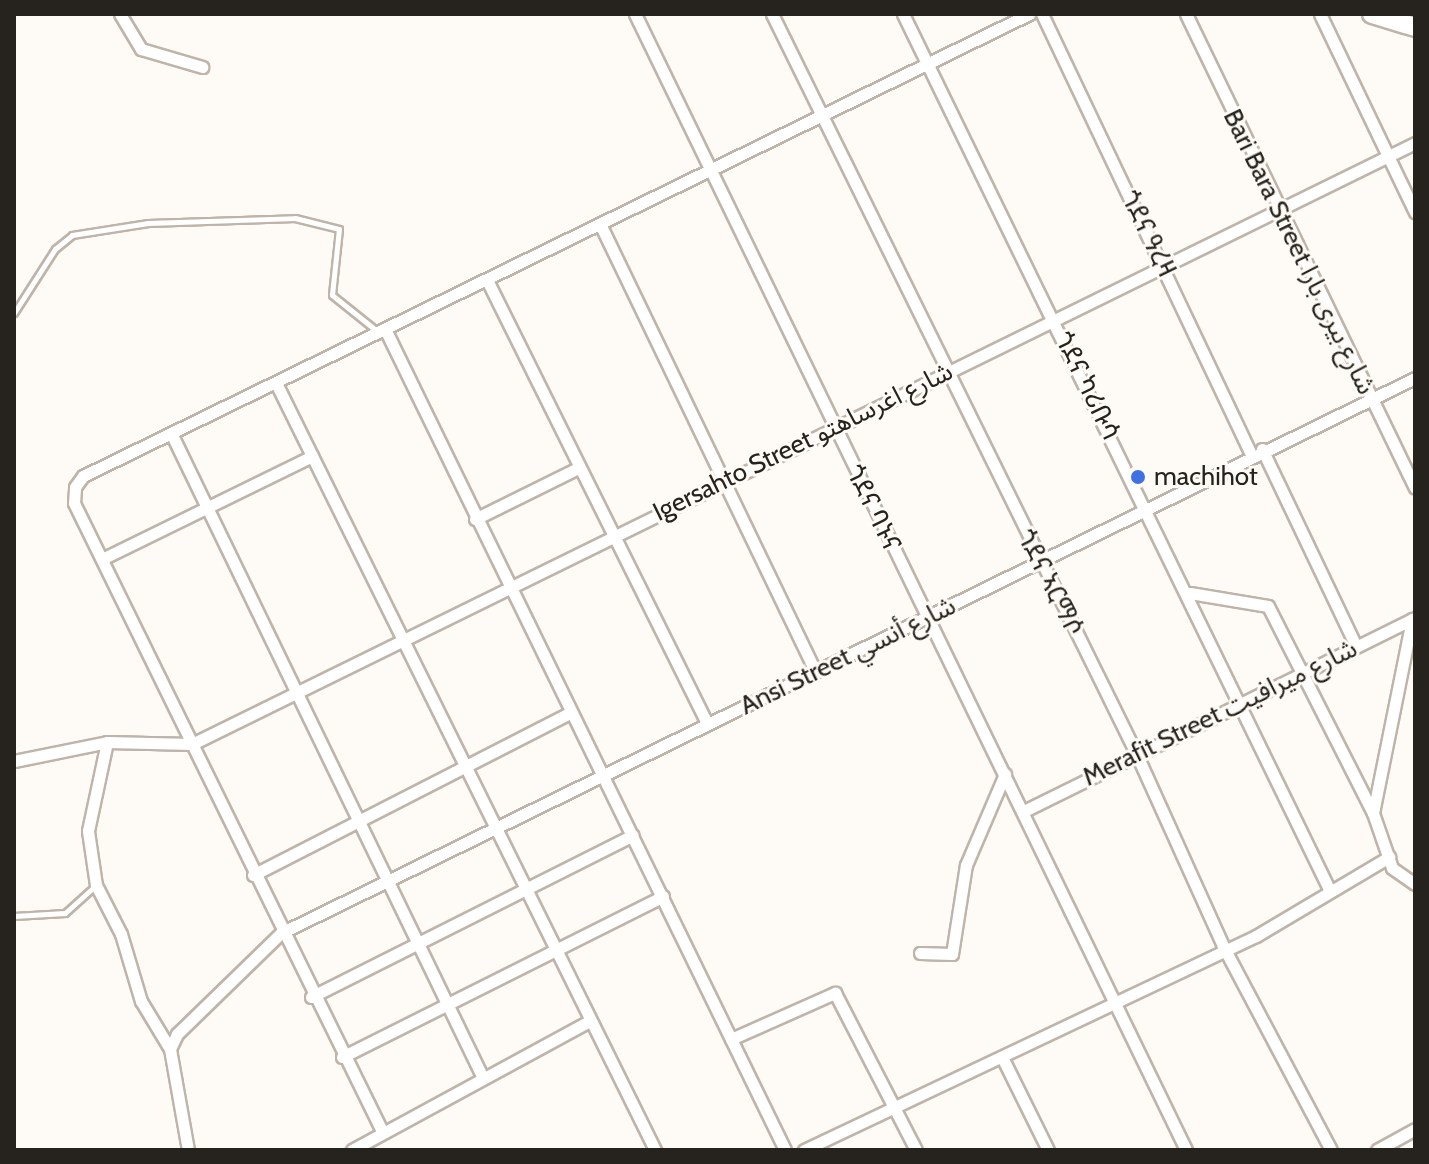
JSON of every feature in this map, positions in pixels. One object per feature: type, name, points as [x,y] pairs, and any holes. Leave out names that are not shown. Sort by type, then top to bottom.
[{"type":"highway","points":[[1372,14],[1415,27]]},
{"type":"street","points":[[120,14],[124,30],[141,49],[202,67]]},
{"type":"street","name":"ጎደና ባኑና","points":[[635,14],[926,619],[1026,810],[1186,1150]]},
{"type":"street","name":"ጎደና ኣርማሶ","points":[[772,14],[1038,562],[1136,753],[1223,946],[1331,1150]]},
{"type":"street","name":"ጎደና ካሪቡሳ","points":[[903,14],[1190,593],[1329,889]]},
{"type":"street","points":[[382,1131],[311,997],[74,503],[75,487],[83,476],[381,330],[488,282],[1029,14]]},
{"type":"street","name":"ጎደና ዓረዛ","points":[[1042,14],[1164,265],[1356,646]]},
{"type":"street","name":"Bari Bara Street شارع بيرى بارا","points":[[1186,14],[1276,209],[1415,488]]},
{"type":"street","points":[[1320,14],[1415,212]]},
{"type":"street","name":"Igersahto Street شارع اغرساهتو","points":[[192,744],[721,482],[836,431],[948,372],[1415,143]]},
{"type":"street","points":[[601,226],[721,482],[816,672]]},
{"type":"street","points":[[488,282],[707,724]]},
{"type":"street","points":[[381,330],[568,714],[633,835],[785,1150]]},
{"type":"street","name":"Ansi Street شارع أنسي","points":[[170,1049],[177,1034],[281,933],[926,619],[1257,452],[1415,378]]},
{"type":"street","points":[[276,383],[497,828],[586,1023],[655,1150]]},
{"type":"street","points":[[172,435],[385,883],[481,1074]]},
{"type":"street","points":[[102,559],[312,456]]},
{"type":"street","points":[[475,519],[578,468]]},
{"type":"street","points":[[1190,593],[1268,606],[1306,671],[1373,813],[1389,857],[1415,884]]},
{"type":"street","points":[[1373,813],[1413,618]]},
{"type":"street","name":"Merafit Street شارع ميرافيت","points":[[1026,810],[1413,618]]},
{"type":"street","points":[[253,875],[463,763],[568,714]]},
{"type":"street","points":[[14,761],[107,742],[192,744]]},
{"type":"street","points":[[107,742],[88,831],[96,885],[121,934],[141,1001],[170,1049],[188,1150]]},
{"type":"street","points":[[920,953],[952,954],[966,865],[1005,774]]},
{"type":"street","points":[[311,997],[524,887],[633,835]]},
{"type":"street","points":[[804,1150],[1002,1057],[1223,946],[1317,905],[1329,889],[1389,857]]},
{"type":"street","points":[[342,1057],[663,896]]},
{"type":"street","points":[[731,1039],[835,993],[916,1150]]},
{"type":"street","points":[[352,1150],[481,1074],[586,1023]]},
{"type":"street","points":[[1002,1057],[1048,1150]]},
{"type":"street","points":[[1377,1150],[1415,1129]]},
{"type":"lane","points":[[14,313],[55,249],[72,235],[148,223],[295,218],[339,229],[332,295],[381,330]]},
{"type":"lane","points":[[14,916],[65,913],[96,885]]},
{"type":"place","name":"machihot","points":[[1138,477]]}]
